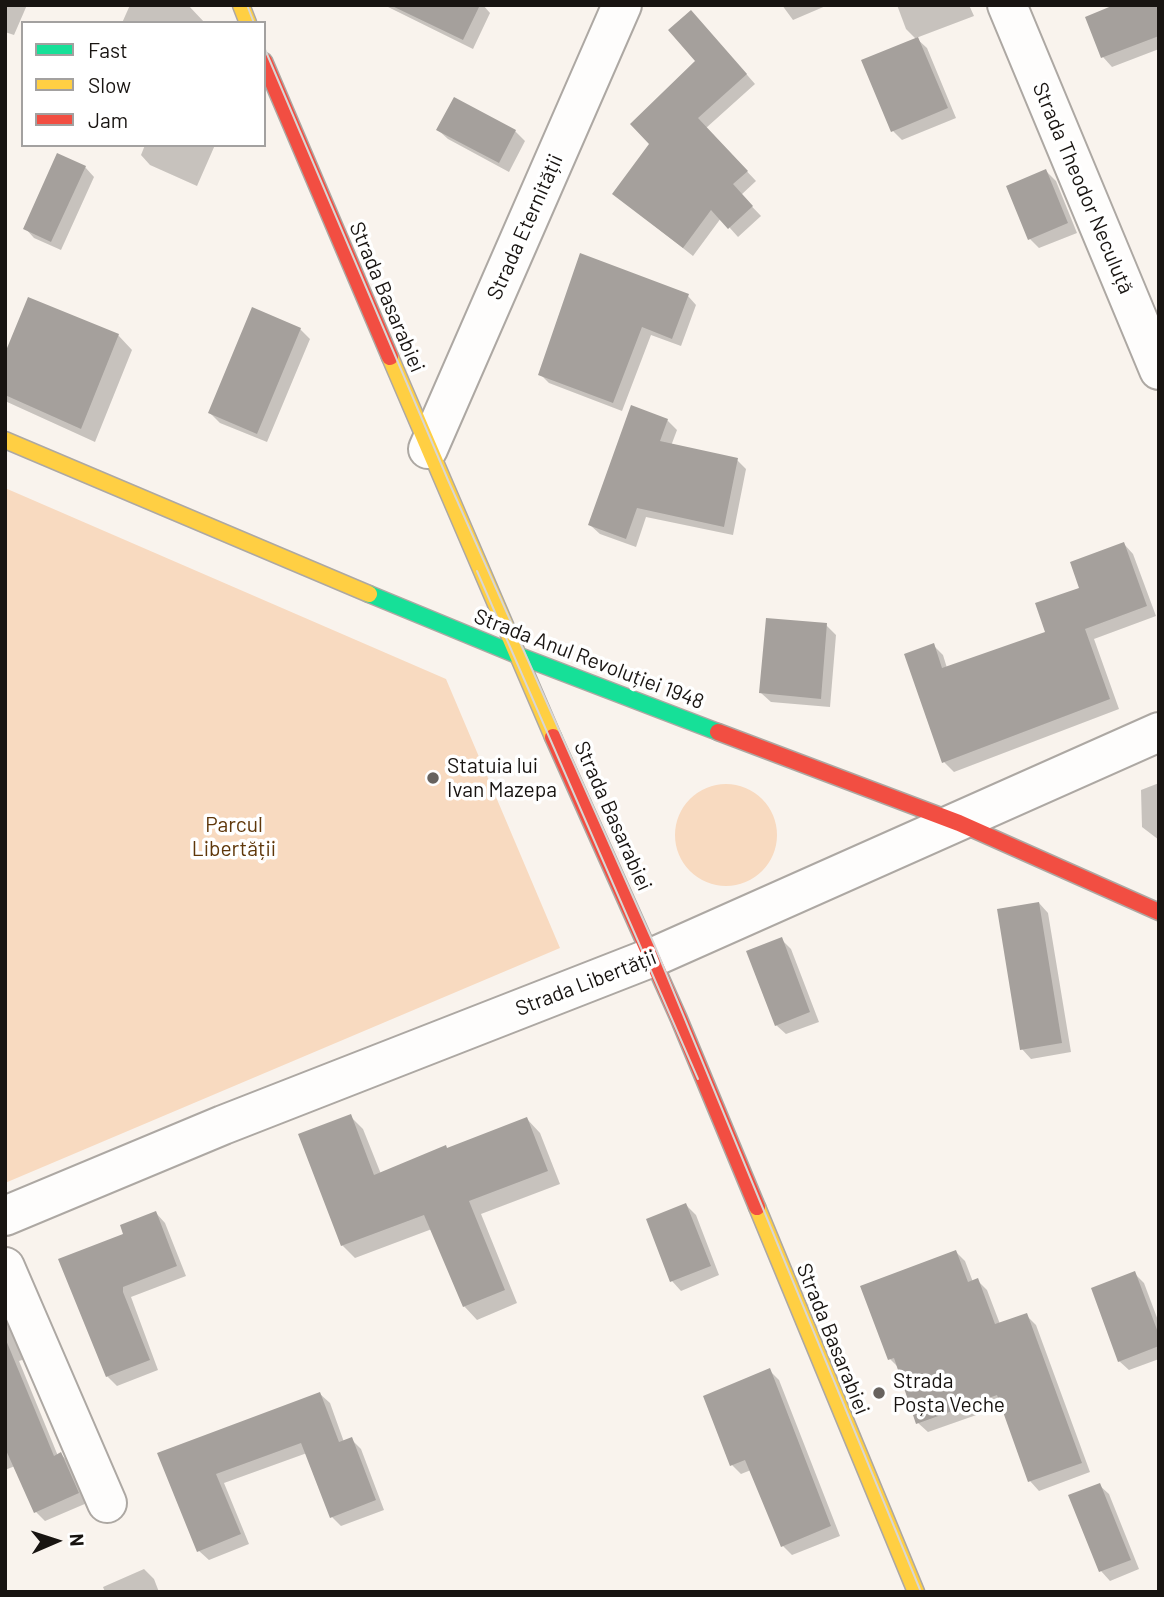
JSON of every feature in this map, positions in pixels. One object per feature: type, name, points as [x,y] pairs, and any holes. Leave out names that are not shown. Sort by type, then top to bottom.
[{"type":"main road","name":"Strada Basarabiei","points":[[266,66],[517,655],[653,957],[916,1592]]},
{"type":"main road","name":"Strada Anul Revoluției 1948","points":[[5,440],[182,517],[517,655],[960,823],[1159,912]]},
{"type":"street","name":"Strada Eternității","points":[[428,449],[622,5]]},
{"type":"street","name":"Strada Theodor Neculuță","points":[[1007,5],[1159,370]]},
{"type":"street","name":"Strada Libertății","points":[[5,1216],[223,1125],[653,957],[960,823],[1159,732]]},
{"type":"street","points":[[5,1267],[107,1503]]},
{"type":"green space","name":"Parcul Libertății","points":[[5,488],[446,679],[560,948],[5,1183]]},
{"type":"green space","points":[[726,784],[755,792],[769,806],[777,835],[769,864],[755,878],[726,886],[697,878],[683,864],[675,835],[683,806],[697,792]]},
{"type":"building","points":[[390,5],[480,5],[463,40]]},
{"type":"building","points":[[1114,5],[1159,5],[1159,36],[1101,58],[1085,17]]},
{"type":"building","points":[[691,10],[747,74],[698,118],[748,171],[733,184],[753,206],[728,229],[711,210],[683,248],[612,194],[649,144],[630,124],[695,61],[668,30]]},
{"type":"building","points":[[918,37],[948,108],[891,132],[861,60]]},
{"type":"building","points":[[454,97],[516,130],[499,163],[436,130]]},
{"type":"building","points":[[57,153],[86,166],[51,242],[23,229]]},
{"type":"building","points":[[1046,169],[1068,223],[1028,240],[1006,186]]},
{"type":"building","points":[[580,253],[689,294],[672,339],[642,327],[613,403],[538,375]]},
{"type":"building","points":[[28,297],[119,334],[81,429],[5,395],[5,353]]},
{"type":"building","points":[[252,307],[301,328],[257,434],[208,413]]},
{"type":"building","points":[[631,405],[668,419],[660,441],[738,458],[724,527],[637,508],[626,539],[588,525]]},
{"type":"building","points":[[1124,542],[1147,606],[1085,629],[1110,699],[942,763],[904,654],[934,643],[942,668],[1045,632],[1035,603],[1079,588],[1070,562]]},
{"type":"building","points":[[766,618],[827,623],[821,699],[759,693]]},
{"type":"building","points":[[1039,902],[1062,1043],[1020,1050],[997,909]]},
{"type":"building","points":[[782,937],[810,1012],[775,1026],[746,951]]},
{"type":"building","points":[[351,1114],[374,1175],[446,1145],[447,1148],[527,1117],[548,1171],[469,1201],[505,1290],[463,1307],[424,1215],[341,1246],[298,1134]]},
{"type":"building","points":[[686,1203],[711,1266],[670,1282],[646,1219]]},
{"type":"building","points":[[156,1211],[177,1266],[123,1287],[150,1360],[106,1377],[58,1259],[123,1234],[120,1225]]},
{"type":"building","points":[[956,1250],[968,1282],[978,1278],[995,1324],[1027,1313],[1082,1463],[1028,1482],[997,1395],[916,1424],[894,1358],[888,1360],[860,1286]]},
{"type":"building","points":[[1135,1271],[1159,1335],[1159,1346],[1118,1362],[1091,1288]]},
{"type":"building","points":[[6,1340],[54,1456],[61,1452],[79,1493],[34,1513],[5,1448]]},
{"type":"building","points":[[770,1368],[831,1526],[781,1547],[745,1460],[730,1466],[703,1396]]},
{"type":"building","points":[[320,1392],[339,1442],[352,1437],[376,1500],[330,1518],[301,1443],[216,1474],[241,1534],[197,1552],[157,1453]]},
{"type":"building","points":[[1100,1483],[1131,1560],[1099,1572],[1068,1495]]},
{"type":"tram line","points":[[247,5],[253,21]]},
{"type":"tram line","points":[[266,52],[448,480],[654,944],[921,1592]]},
{"type":"tram line","points":[[477,571],[698,1079]]},
{"type":"traffic: fast","points":[[369,594],[517,655],[718,732]]},
{"type":"traffic: slow","points":[[241,5],[247,21]]},
{"type":"traffic: slow","points":[[390,357],[553,737]]},
{"type":"traffic: slow","points":[[5,440],[369,594]]},
{"type":"traffic: slow","points":[[757,1207],[916,1592]]},
{"type":"traffic: jam","points":[[266,66],[390,357]]},
{"type":"traffic: jam","points":[[718,732],[959,823],[1159,912]]},
{"type":"traffic: jam","points":[[553,737],[679,1019],[757,1207]]},
{"type":"place","name":"Statuia lui Ivan Mazepa","points":[[433,778]]},
{"type":"place","name":"Strada Poșta Veche","points":[[879,1393]]}]
